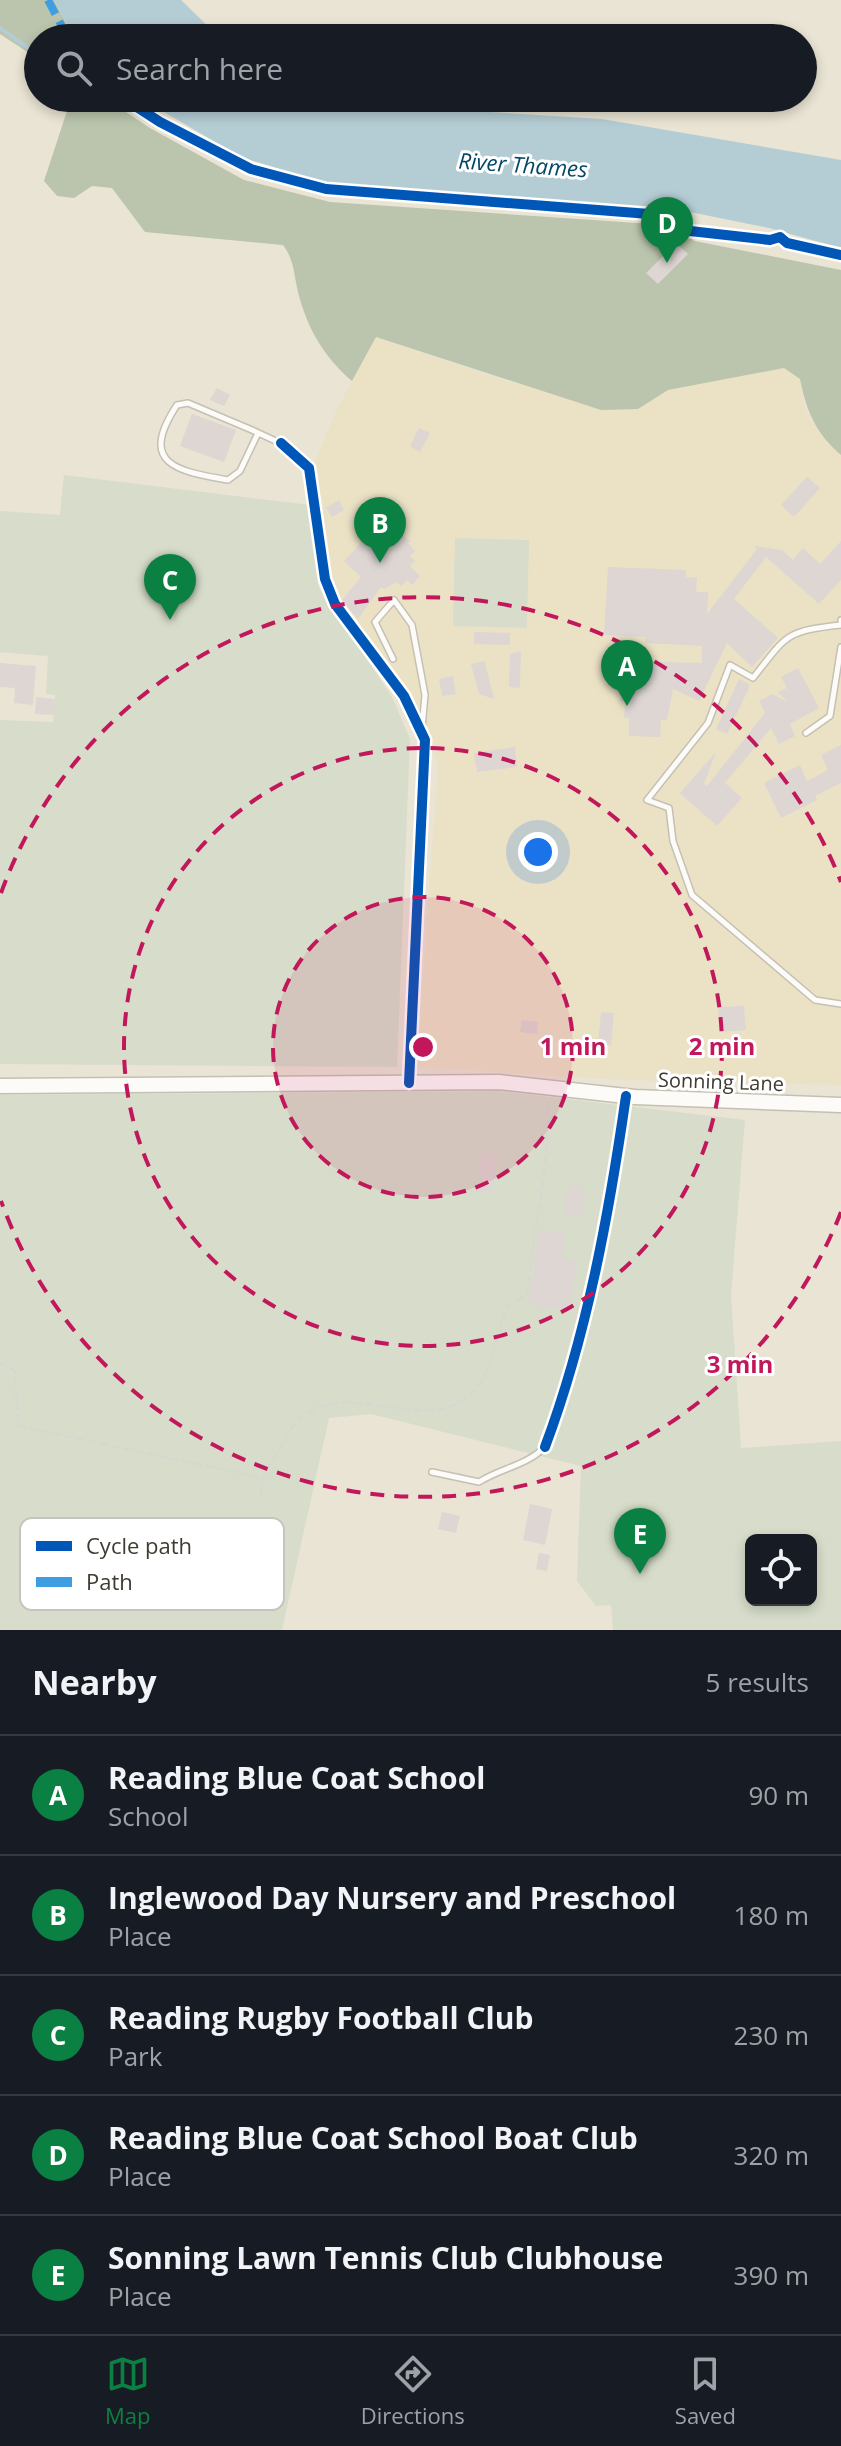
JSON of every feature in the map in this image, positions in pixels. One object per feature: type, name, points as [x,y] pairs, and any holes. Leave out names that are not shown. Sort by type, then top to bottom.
[{"type":"main road","name":"Sonning Lane","points":[[0,1086],[499,1082],[626,1096],[841,1105]]},
{"type":"street","points":[[281,443],[309,468],[325,579],[335,604],[404,696],[422,734],[425,770],[419,819],[409,1083]]},
{"type":"street","points":[[545,1447],[566,1391],[598,1253],[626,1096]]},
{"type":"lane","points":[[258,433],[240,471],[228,480],[168,465],[161,454],[159,439],[177,405],[188,403],[258,433],[281,443]]},
{"type":"lane","points":[[393,659],[375,622],[394,600],[412,625],[425,695],[422,734]]},
{"type":"lane","points":[[841,622],[809,628],[785,637],[753,678],[730,665],[708,723],[647,800],[669,808],[673,841],[692,895],[815,1000],[841,1004]]},
{"type":"lane","points":[[806,733],[830,716],[841,647]]},
{"type":"lane","points":[[432,1472],[479,1482],[494,1473],[530,1461],[545,1447]]},
{"type":"path","points":[[261,1494],[261,1477],[298,1420],[324,1404],[351,1401],[427,1411],[453,1406],[474,1391],[493,1355],[508,1306],[527,1294],[545,1166],[550,1088]]},
{"type":"path","points":[[0,1363],[15,1371],[18,1426],[261,1477]]},
{"type":"shaded area","points":[[376,337],[510,382],[638,409],[667,390],[784,368],[800,379],[806,410],[828,444],[841,455],[841,1085],[623,1080],[417,1067],[438,763],[404,687],[337,601],[313,467],[335,413]]},
{"type":"green space","points":[[0,0],[54,0],[67,24],[24,24],[24,50],[0,34]]},
{"type":"green space","points":[[67,112],[126,112],[244,180],[330,202],[667,225],[695,241],[841,270],[841,455],[813,421],[800,379],[784,368],[668,390],[638,409],[601,410],[376,337],[352,381],[325,352],[312,330],[298,292],[292,262],[283,245],[145,232],[112,188],[92,186],[74,198],[57,196],[44,181]]},
{"type":"green space","points":[[64,475],[310,505],[319,588],[392,697],[410,739],[397,1067],[0,1064],[0,720],[53,722],[55,695],[46,694],[48,656],[0,652],[0,511],[60,515]]},
{"type":"green space","points":[[455,538],[529,540],[527,628],[453,626]]},
{"type":"green space","points":[[500,1091],[745,1120],[731,1295],[741,1448],[841,1441],[841,1630],[613,1630],[611,1605],[596,1606],[577,1581],[581,1466],[371,1414],[329,1418],[282,1630],[0,1630],[0,1095]]},
{"type":"water","points":[[54,0],[181,0],[206,24],[67,24]]},
{"type":"water","name":"River Thames","points":[[164,112],[490,112],[602,119],[841,160],[841,248],[769,228],[690,212],[322,182],[241,157]]},
{"type":"building","points":[[676,243],[688,254],[658,284],[646,273]]},
{"type":"building","points":[[217,388],[230,395],[224,406],[210,400]]},
{"type":"building","points":[[192,414],[236,430],[224,462],[180,446]]},
{"type":"building","points":[[419,428],[430,433],[420,452],[410,446]]},
{"type":"building","points":[[807,477],[820,488],[794,517],[781,505]]},
{"type":"building","points":[[339,500],[344,510],[332,517],[326,508]]},
{"type":"building","points":[[385,517],[410,541],[408,543],[415,551],[410,556],[415,561],[410,566],[420,576],[412,585],[407,580],[401,586],[397,582],[384,589],[381,587],[358,619],[342,600],[361,577],[344,561]]},
{"type":"building","points":[[841,541],[841,580],[819,604],[766,557],[734,599],[778,638],[752,667],[727,643],[699,701],[673,689],[667,720],[661,720],[660,737],[629,736],[629,718],[624,718],[625,701],[620,701],[626,668],[631,668],[631,661],[702,663],[702,646],[645,643],[645,637],[604,635],[608,567],[686,570],[686,577],[697,578],[696,592],[708,592],[707,614],[757,549],[754,546],[782,550],[793,560],[803,548],[820,564]]},
{"type":"building","points":[[474,632],[510,633],[510,645],[474,644]]},
{"type":"building","points":[[521,651],[520,688],[509,687],[510,654]]},
{"type":"building","points":[[485,661],[494,699],[479,694],[471,664]]},
{"type":"building","points":[[0,663],[36,666],[33,705],[14,703],[15,688],[0,687]]},
{"type":"building","points":[[798,668],[819,708],[790,724],[795,736],[779,744],[771,728],[725,783],[742,798],[717,826],[680,793],[716,752],[704,784],[707,786],[765,713],[759,701],[772,694],[788,702],[778,692],[787,688],[781,677]]},
{"type":"building","points":[[453,676],[456,694],[442,696],[439,679]]},
{"type":"building","points":[[739,679],[749,684],[749,688],[727,734],[716,729]]},
{"type":"building","points":[[36,697],[55,699],[54,715],[35,714]]},
{"type":"building","points":[[841,745],[841,783],[815,796],[817,800],[781,818],[764,783],[800,765],[807,781],[828,770],[821,755]]},
{"type":"building","points":[[515,747],[517,767],[477,772],[474,753]]},
{"type":"building","points":[[744,1006],[746,1030],[720,1032],[718,1007]]},
{"type":"building","points":[[601,1012],[614,1013],[611,1045],[598,1044]]},
{"type":"building","points":[[522,1020],[538,1022],[537,1034],[520,1032]]},
{"type":"building","points":[[482,1152],[498,1154],[492,1194],[476,1192]]},
{"type":"building","points":[[567,1185],[585,1187],[582,1217],[564,1215]]},
{"type":"building","points":[[539,1231],[565,1234],[562,1258],[576,1260],[571,1311],[529,1304]]},
{"type":"building","points":[[530,1504],[552,1509],[545,1545],[523,1540]]},
{"type":"building","points":[[442,1512],[460,1516],[456,1533],[438,1529]]},
{"type":"building","points":[[539,1553],[550,1555],[547,1571],[536,1569]]},
{"type":"waterway","points":[[0,28],[24,45]]},
{"type":"marked path","points":[[48,0],[61,24]]},
{"type":"cycle path","points":[[145,112],[251,169],[326,189],[675,216],[690,231],[770,240],[780,237],[787,243],[841,255]]},
{"type":"cycle path","points":[[281,443],[309,468],[325,579],[335,604],[404,696],[425,740],[409,1083]]},
{"type":"cycle path","points":[[545,1447],[585,1318],[626,1096]]},
{"type":"place","name":"Reading Blue Coat School Boat Club","points":[[667,263]]},
{"type":"place","name":"Inglewood Day Nursery and Preschool","points":[[380,563]]},
{"type":"place","name":"Reading Rugby Football Club","points":[[170,620]]},
{"type":"place","name":"Reading Blue Coat School","points":[[627,706]]},
{"type":"place","name":"Sonning Lawn Tennis Club Clubhouse","points":[[640,1574]]}]
